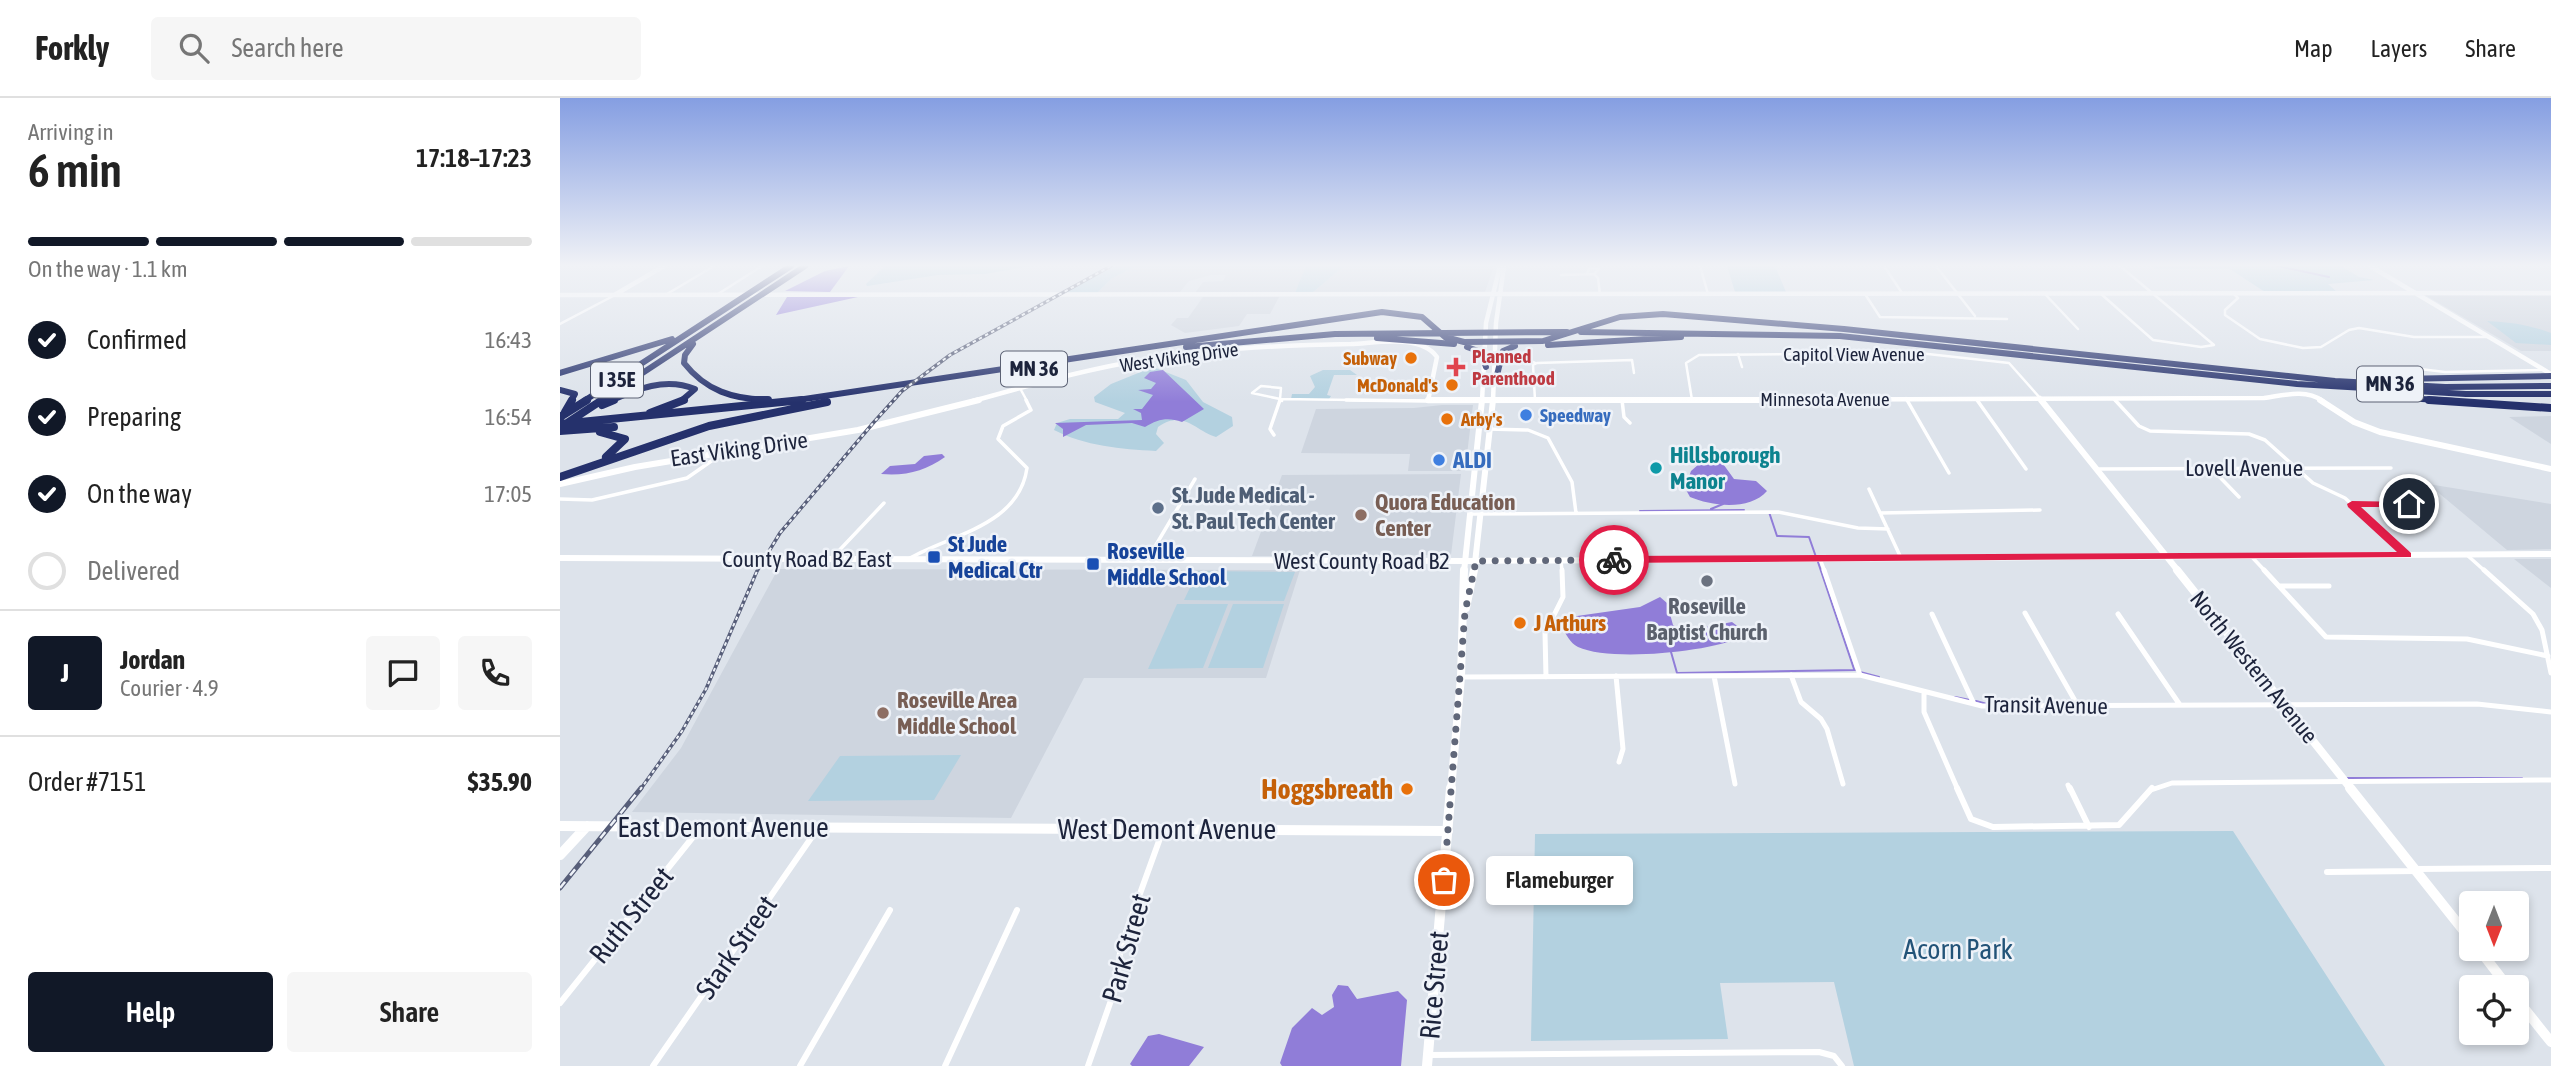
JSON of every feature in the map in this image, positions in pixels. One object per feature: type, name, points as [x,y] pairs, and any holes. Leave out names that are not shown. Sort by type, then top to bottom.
[{"type":"highway","name":"I 35E","points":[[561,421],[722,311]]},
{"type":"highway","name":"I 35E","points":[[561,421],[580,414],[739,311]]},
{"type":"highway","points":[[1153,346],[1372,313],[1409,314],[1428,320],[1448,339],[1485,342]]},
{"type":"highway","points":[[1221,343],[1347,337],[1437,343],[1557,338],[1598,323],[1628,316],[1663,314],[1881,333]]},
{"type":"highway","points":[[560,373],[652,347],[713,317]]},
{"type":"highway","name":"MN 36","points":[[561,421],[573,430],[705,418],[1153,346],[1273,332],[1404,327],[1762,327],[1881,333],[2400,392],[2551,394]]},
{"type":"highway","points":[[708,331],[690,347],[684,359],[687,367],[713,392],[759,400],[845,396]]},
{"type":"highway","name":"MN 36","points":[[561,421],[584,423],[845,396],[1221,343],[1387,332],[1740,332],[1834,336],[2231,374],[2402,385],[2551,386]]},
{"type":"highway","points":[[1495,342],[1515,346],[1731,335],[1834,336]]},
{"type":"highway","points":[[1437,343],[1478,350],[1486,367]]},
{"type":"highway","points":[[1496,379],[1503,351],[1515,346]]},
{"type":"highway","points":[[2231,374],[2375,379],[2551,375]]},
{"type":"highway","points":[[2231,374],[2443,402],[2551,408]]},
{"type":"highway","points":[[580,414],[645,388],[678,384],[695,389],[688,398],[672,407],[584,423]]},
{"type":"highway","points":[[560,390],[575,394],[561,421]]},
{"type":"highway","points":[[560,477],[725,422],[845,396]]},
{"type":"highway","points":[[560,471],[601,459],[618,449],[625,439],[607,433],[573,430]]},
{"type":"street","points":[[560,324],[584,311]]},
{"type":"street","name":"Rice Street","points":[[1427,1060],[1461,677],[1469,513],[1483,401],[1488,311]]},
{"type":"street","name":"Rice Street","points":[[1465,612],[1476,561],[1488,429],[1496,379],[1498,311]]},
{"type":"street","points":[[1877,311],[1881,317],[2007,319]]},
{"type":"street","points":[[1971,311],[1976,317]]},
{"type":"street","points":[[2061,311],[2078,329]]},
{"type":"street","points":[[2121,311],[2153,340],[2205,347],[2214,345],[2213,341],[2178,311]]},
{"type":"street","points":[[2225,311],[2225,315],[2255,336],[2284,345],[2318,348],[2349,330],[2359,328],[2414,337],[2489,337]]},
{"type":"street","points":[[2445,311],[2551,375]]},
{"type":"street","name":"West Viking Drive","points":[[919,417],[1146,359],[1278,345],[1420,345],[1437,355],[1428,401]]},
{"type":"street","name":"Capitol View Avenue","points":[[1692,400],[1686,363],[1699,355],[1919,353],[2009,363]]},
{"type":"street","points":[[1738,354],[1742,367]]},
{"type":"street","points":[[1524,358],[1536,363],[1632,360],[1634,373]]},
{"type":"street","points":[[1535,400],[1532,379],[1536,363]]},
{"type":"street","name":"North Western Avenue","points":[[2009,363],[2098,469],[2459,925]]},
{"type":"street","points":[[2420,369],[2445,372],[2544,370]]},
{"type":"street","points":[[1274,435],[1270,429],[1281,401],[1281,388],[1261,386],[1252,390],[1252,393],[1266,399],[1281,401]]},
{"type":"street","points":[[910,559],[929,547],[987,523],[1021,494],[1027,468],[998,439],[1003,426],[1030,412],[1031,408],[1021,390]]},
{"type":"street","name":"Minnesota Avenue","points":[[1281,401],[2264,398],[2297,393],[2323,399],[2350,419],[2380,432],[2551,469]]},
{"type":"street","points":[[1906,398],[1949,473]]},
{"type":"street","points":[[2114,398],[2146,430],[2164,434],[2254,435],[2264,440],[2313,484],[2352,504],[2407,555]]},
{"type":"street","points":[[1977,399],[2026,469]]},
{"type":"street","points":[[1622,400],[1624,417],[1630,423]]},
{"type":"street","name":"East Viking Drive","points":[[560,484],[625,466],[846,432],[919,417]]},
{"type":"street","points":[[1488,429],[1528,430],[1551,441],[1558,461],[1572,482],[1576,513]]},
{"type":"street","points":[[560,499],[592,500],[687,478],[725,450]]},
{"type":"street","points":[[2210,468],[2239,497]]},
{"type":"street","name":"Lovell Avenue","points":[[2098,469],[2391,468]]},
{"type":"street","points":[[1152,560],[1195,479]]},
{"type":"street","points":[[1869,489],[1901,558]]},
{"type":"street","points":[[832,559],[884,503]]},
{"type":"street","points":[[2352,504],[2409,504]]},
{"type":"street","points":[[1880,513],[2040,510]]},
{"type":"street","points":[[1469,513],[1778,512],[1857,528],[1888,529]]},
{"type":"street","name":"West County Road B2","points":[[1054,559],[1476,561],[2551,554]]},
{"type":"street","points":[[2466,555],[2533,614],[2542,629],[2551,673]]},
{"type":"street","points":[[2251,556],[2326,636],[2458,638],[2547,656]]},
{"type":"street","name":"County Road B2 East","points":[[560,558],[1054,559]]},
{"type":"street","points":[[1820,559],[1860,675]]},
{"type":"street","points":[[1546,677],[1545,633],[1563,597],[1561,560]]},
{"type":"street","points":[[2278,586],[2329,586]]},
{"type":"street","points":[[2025,613],[2078,706]]},
{"type":"street","points":[[1932,614],[1975,705]]},
{"type":"street","points":[[2118,614],[2181,706]]},
{"type":"street","points":[[1791,675],[1798,698],[1827,729],[1843,783]]},
{"type":"street","name":"Transit Avenue","points":[[1461,677],[1860,675],[1975,705],[2492,704],[2551,712]]},
{"type":"street","points":[[1616,676],[1623,749],[1619,762]]},
{"type":"street","points":[[1714,676],[1735,784]]},
{"type":"street","points":[[1924,692],[1924,712],[1966,813],[1978,823],[1993,827],[2119,825],[2153,788],[2166,783],[2551,780]]},
{"type":"street","points":[[2068,785],[2089,827]]},
{"type":"street","name":"East Demont Avenue","points":[[560,826],[887,828]]},
{"type":"street","points":[[560,855],[587,826]]},
{"type":"street","name":"Ruth Street","points":[[560,1003],[702,827]]},
{"type":"street","name":"Stark Street","points":[[653,1066],[819,827]]},
{"type":"street","name":"West Demont Avenue","points":[[887,828],[1448,831]]},
{"type":"street","name":"Park Street","points":[[1088,1066],[1115,989],[1121,946],[1164,829]]},
{"type":"street","points":[[2327,872],[2551,868]]},
{"type":"street","points":[[800,1066],[890,910]]},
{"type":"street","points":[[944,1066],[1017,910]]},
{"type":"street","points":[[2487,961],[2498,975]]},
{"type":"street","points":[[2529,1014],[2551,1042]]},
{"type":"street","points":[[1427,1060],[1819,1052],[1834,1056],[1842,1066]]},
{"type":"shaded area","points":[[1193,311],[1271,311],[1270,314],[1247,314],[1239,326],[1185,333],[1171,325],[1177,318],[1188,318]]},
{"type":"shaded area","points":[[2453,311],[2551,311],[2551,351],[2521,351]]},
{"type":"shaded area","points":[[1163,370],[1204,409],[1182,422],[1163,420],[1145,427],[1132,423],[1086,425],[1063,437],[1063,429],[1055,423],[1142,420],[1141,413],[1133,409],[1142,409],[1153,395],[1138,390],[1151,389],[1156,383],[1144,378],[1150,372]]},
{"type":"shaded area","points":[[1473,405],[1465,471],[1408,471],[1410,454],[1301,453],[1316,409],[1414,408]]},
{"type":"shaded area","points":[[2551,416],[2551,444],[2509,417]]},
{"type":"shaded area","points":[[942,454],[945,457],[923,469],[899,474],[881,474],[890,466],[915,464],[924,456]]},
{"type":"shaded area","points":[[1707,457],[1721,461],[1734,479],[1756,481],[1767,491],[1751,502],[1730,505],[1708,503],[1690,497],[1685,488],[1691,471]]},
{"type":"shaded area","name":"Quora Education Center","points":[[1461,474],[1451,555],[1252,556],[1282,475]]},
{"type":"shaded area","points":[[2428,484],[2551,504],[2551,549],[2507,550]]},
{"type":"shaded area","points":[[2514,559],[2551,559],[2551,588]]},
{"type":"shaded area","name":"Roseville Area Middle School","points":[[778,569],[1300,570],[1266,678],[1084,678],[1011,818],[632,812],[681,748]]},
{"type":"shaded area","points":[[1660,597],[1667,603],[1673,625],[1685,631],[1732,622],[1744,631],[1742,637],[1684,651],[1613,654],[1578,647],[1570,641],[1561,626],[1570,617],[1640,607]]},
{"type":"shaded area","points":[[1338,985],[1348,986],[1357,999],[1398,991],[1407,1000],[1401,1066],[1282,1066],[1280,1063],[1292,1028],[1312,1008],[1322,1015],[1334,1007],[1332,995]]},
{"type":"shaded area","points":[[1159,1034],[1204,1047],[1189,1066],[1132,1066],[1130,1064],[1148,1036]]},
{"type":"green space","points":[[2487,321],[2519,324],[2551,333],[2551,345],[2516,343]]},
{"type":"green space","points":[[1153,367],[1186,380],[1203,402],[1232,417],[1233,426],[1216,437],[1189,423],[1175,420],[1167,422],[1158,427],[1156,434],[1164,443],[1156,451],[1091,443],[1054,430],[1057,423],[1070,419],[1118,419],[1125,413],[1095,402],[1094,397],[1111,384]]},
{"type":"green space","points":[[1323,370],[1350,370],[1357,375],[1334,375],[1327,395],[1331,396],[1329,399],[1291,399],[1292,394],[1309,394],[1315,387],[1310,376]]},
{"type":"green space","points":[[1198,571],[1295,572],[1284,601],[1184,600]]},
{"type":"green space","points":[[1177,604],[1228,604],[1203,668],[1148,669]]},
{"type":"green space","points":[[1233,604],[1284,604],[1263,668],[1208,668]]},
{"type":"green space","points":[[961,755],[934,800],[808,801],[840,756]]},
{"type":"green space","name":"Acorn Park","points":[[2233,831],[2385,1066],[1854,1066],[1834,982],[1720,983],[1728,1039],[1531,1041],[1535,834]]},
{"type":"waterway","points":[[1711,509],[1723,504]]},
{"type":"waterway","points":[[1640,511],[1744,510]]},
{"type":"waterway","points":[[1769,512],[1777,536],[1809,537],[1816,557]]},
{"type":"waterway","points":[[1818,562],[1854,669]]},
{"type":"waterway","points":[[1671,652],[1677,673],[1855,670]]},
{"type":"waterway","points":[[1860,672],[1879,677]]},
{"type":"waterway","points":[[1955,697],[1970,700]]},
{"type":"waterway","points":[[1976,701],[1987,704]]},
{"type":"waterway","points":[[2346,778],[2522,778]]},
{"type":"railway","points":[[640,790],[682,731],[706,689],[757,571],[780,533],[902,391],[950,355],[1029,311]]},
{"type":"railway","points":[[560,888],[641,788]]},
{"type":"way so far","points":[[1444,880],[1465,612],[1473,586],[1476,561],[1614,560]]},
{"type":"place","name":"Subway","points":[[1411,358]]},
{"type":"place","name":"Planned Parenthood","points":[[1456,367]]},
{"type":"place","name":"McDonald's","points":[[1452,385]]},
{"type":"place","name":"Speedway","points":[[1526,415]]},
{"type":"place","name":"Arby's","points":[[1447,419]]},
{"type":"place","name":"ALDI","points":[[1439,460]]},
{"type":"place","name":"Hillsborough Manor","points":[[1656,468]]},
{"type":"place","name":"St. Jude Medical - St. Paul Tech Center","points":[[1158,508]]},
{"type":"place","name":"Quora Education Center","points":[[1361,515]]},
{"type":"place","name":"St Jude Medical Ctr","points":[[934,557]]},
{"type":"place","name":"Roseville Middle School","points":[[1093,564]]},
{"type":"place","name":"Roseville Baptist Church","points":[[1707,581]]},
{"type":"place","name":"J Arthurs","points":[[1520,623]]},
{"type":"place","name":"Roseville Area Middle School","points":[[883,713]]},
{"type":"place","name":"Hoggsbreath","points":[[1407,789]]},
{"type":"place","name":"Flameburger","points":[[1444,880]]},
{"type":"route","points":[[1614,560],[2407,555],[2352,504],[2409,504]]}]
